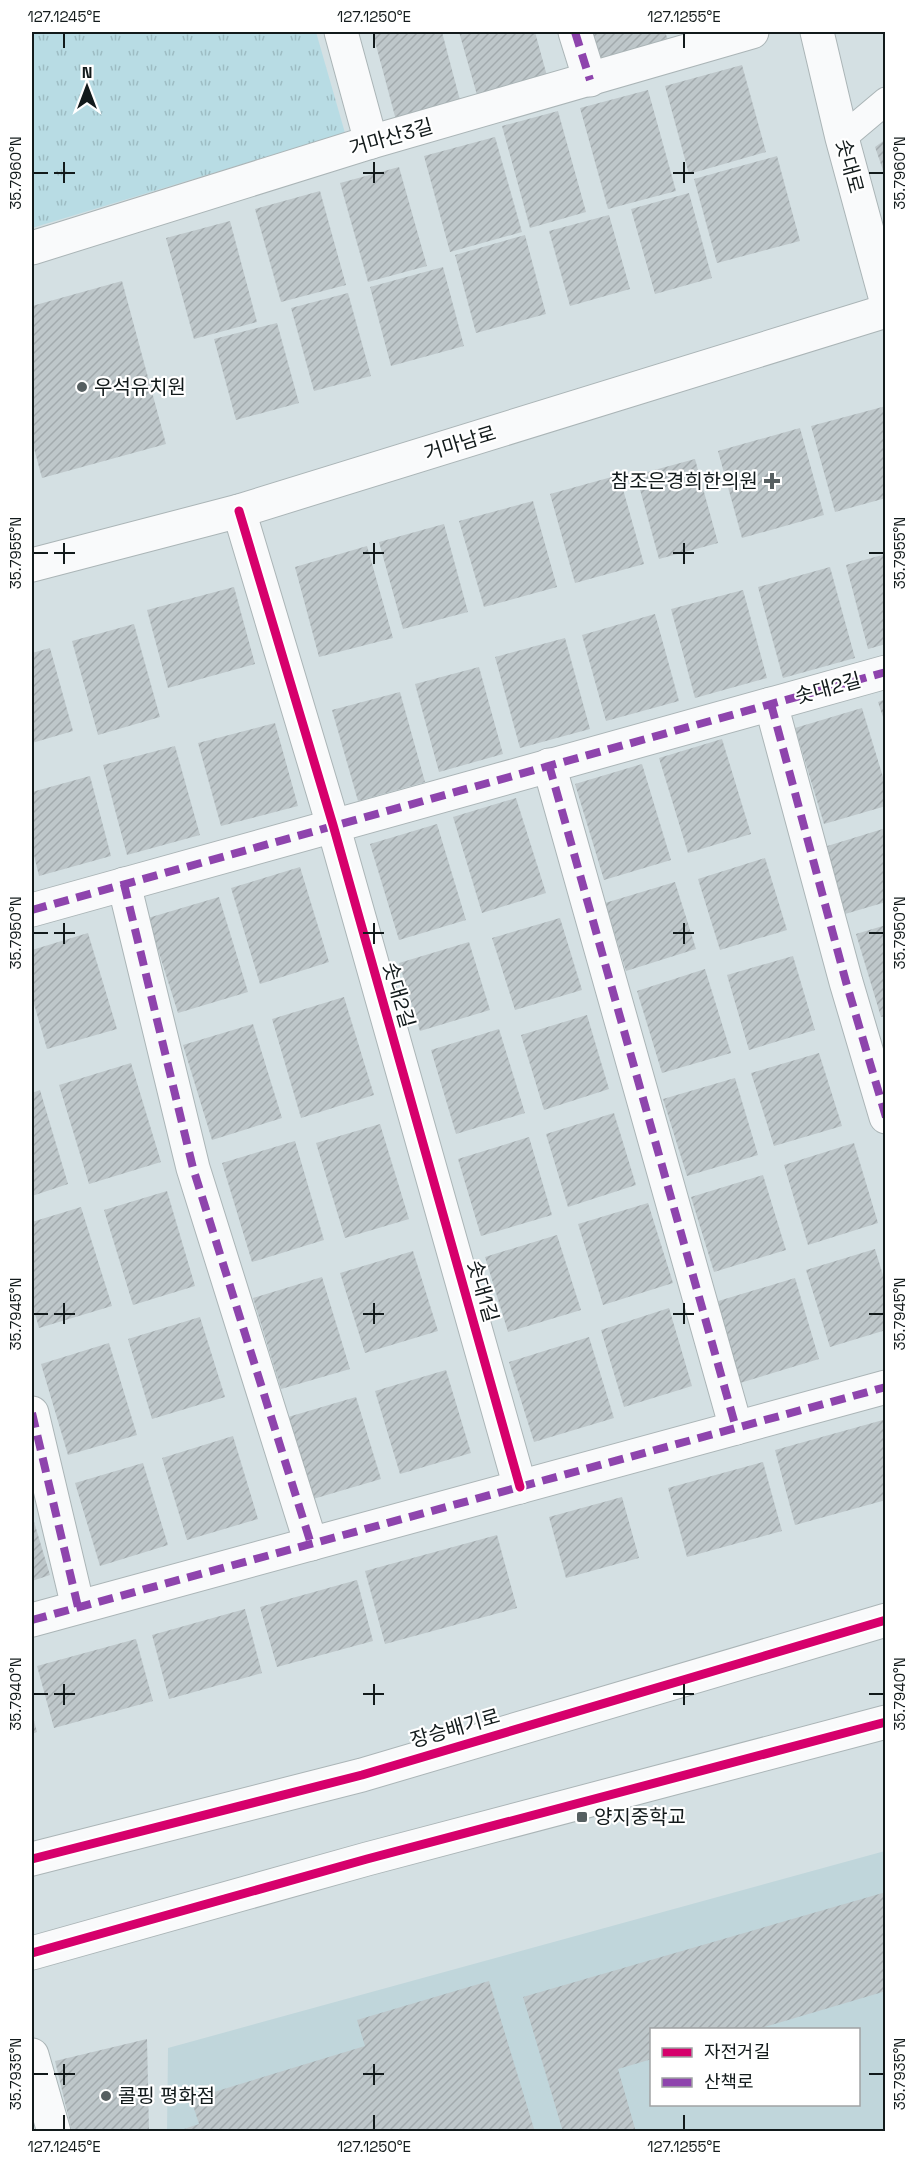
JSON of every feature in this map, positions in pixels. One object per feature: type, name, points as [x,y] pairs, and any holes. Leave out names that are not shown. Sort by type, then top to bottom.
[{"type":"street","points":[[341,32],[372,142]]},
{"type":"street","points":[[575,32],[590,80]]},
{"type":"street","name":"거마산3길","points":[[32,248],[372,142],[752,32]]},
{"type":"street","name":"솟대로","points":[[817,32],[842,138],[885,300]]},
{"type":"street","name":"거마남로","points":[[34,556],[239,511],[885,311]]},
{"type":"street","points":[[239,511],[333,825]]},
{"type":"street","name":"솟대2길","points":[[32,910],[885,672]]},
{"type":"street","name":"솟대2길","points":[[771,704],[846,982],[885,1116]]},
{"type":"street","points":[[549,765],[736,1428]]},
{"type":"street","name":"솟대2길","points":[[333,825],[412,1105]]},
{"type":"street","points":[[124,884],[193,1168],[311,1544]]},
{"type":"street","name":"솟대1길","points":[[412,1105],[520,1487]]},
{"type":"street","points":[[32,1620],[885,1387]]},
{"type":"street","points":[[32,1413],[78,1607]]},
{"type":"street","name":"장승배기로","points":[[32,1859],[362,1775],[885,1620]]},
{"type":"street","points":[[32,1953],[367,1859],[885,1722]]},
{"type":"street","points":[[32,2055],[54,2132]]},
{"type":"lane","points":[[842,138],[885,101]]},
{"type":"shaded area","points":[[885,1851],[885,2131],[167,2132],[168,2048]]},
{"type":"green space","points":[[32,32],[316,32],[345,133],[32,228]]},
{"type":"building","points":[[442,32],[462,108],[397,124],[373,34]]},
{"type":"building","points":[[459,32],[535,32],[547,76],[477,95]]},
{"type":"building","points":[[591,32],[665,32],[668,40],[598,59]]},
{"type":"building","points":[[742,65],[766,152],[689,174],[665,86]]},
{"type":"building","points":[[648,90],[676,191],[608,209],[580,108]]},
{"type":"building","points":[[558,111],[586,212],[530,228],[502,126]]},
{"type":"building","points":[[495,137],[522,232],[450,252],[424,156]]},
{"type":"building","points":[[886,139],[886,176],[885,176],[875,147]]},
{"type":"building","points":[[777,156],[800,241],[717,263],[694,179]]},
{"type":"building","points":[[399,167],[427,266],[368,282],[340,183]]},
{"type":"building","points":[[320,191],[346,285],[281,302],[255,209]]},
{"type":"building","points":[[689,193],[712,278],[655,294],[631,209]]},
{"type":"building","points":[[609,215],[630,289],[570,306],[549,231]]},
{"type":"building","points":[[230,221],[257,322],[194,339],[166,238]]},
{"type":"building","points":[[525,235],[546,314],[476,333],[455,255]]},
{"type":"building","points":[[443,267],[464,346],[391,366],[370,287]]},
{"type":"building","points":[[122,281],[166,444],[42,478],[32,441],[32,306]]},
{"type":"building","points":[[348,293],[371,376],[314,391],[291,308]]},
{"type":"building","points":[[277,323],[299,403],[236,420],[214,339]]},
{"type":"building","points":[[886,406],[886,498],[835,512],[811,426]]},
{"type":"building","points":[[800,428],[824,515],[742,538],[718,451]]},
{"type":"building","points":[[695,459],[718,543],[659,559],[636,475]]},
{"type":"building","points":[[619,475],[644,564],[575,583],[550,494]]},
{"type":"building","points":[[533,501],[557,587],[484,607],[459,521]]},
{"type":"building","points":[[444,524],[468,612],[403,629],[379,542]]},
{"type":"building","points":[[367,546],[393,638],[319,657],[295,567]]},
{"type":"building","points":[[886,554],[886,644],[868,649],[846,565]]},
{"type":"building","points":[[830,567],[855,658],[783,678],[758,587]]},
{"type":"building","points":[[234,587],[255,664],[168,688],[147,610]]},
{"type":"building","points":[[743,590],[767,678],[695,698],[671,609]]},
{"type":"building","points":[[655,614],[679,701],[606,721],[582,635]]},
{"type":"building","points":[[134,624],[160,717],[98,735],[72,641]]},
{"type":"building","points":[[565,638],[590,729],[520,748],[495,657]]},
{"type":"building","points":[[50,648],[73,731],[32,743],[32,653]]},
{"type":"building","points":[[479,667],[503,754],[439,772],[415,684]]},
{"type":"building","points":[[400,692],[425,782],[358,801],[332,710]]},
{"type":"building","points":[[886,699],[886,723],[885,723],[878,702]]},
{"type":"building","points":[[862,708],[886,787],[886,806],[824,824],[795,728]]},
{"type":"building","points":[[275,723],[298,806],[221,826],[198,743]]},
{"type":"building","points":[[722,739],[751,834],[688,853],[659,758]]},
{"type":"building","points":[[175,746],[200,835],[127,855],[103,765]]},
{"type":"building","points":[[642,764],[671,860],[604,880],[575,784]]},
{"type":"building","points":[[90,776],[111,856],[39,876],[32,847],[32,792]]},
{"type":"building","points":[[516,798],[546,893],[482,913],[453,817]]},
{"type":"building","points":[[437,824],[466,920],[399,940],[370,844]]},
{"type":"building","points":[[886,828],[886,902],[845,914],[824,847]]},
{"type":"building","points":[[765,858],[787,930],[720,950],[698,879]]},
{"type":"building","points":[[300,867],[329,962],[260,984],[231,888]]},
{"type":"building","points":[[675,882],[696,949],[626,971],[605,903]]},
{"type":"building","points":[[219,897],[248,992],[178,1013],[148,918]]},
{"type":"building","points":[[560,918],[582,990],[515,1010],[492,938]]},
{"type":"building","points":[[886,925],[886,1016],[881,1017],[856,934]]},
{"type":"building","points":[[88,933],[117,1029],[47,1049],[32,997],[32,950]]},
{"type":"building","points":[[469,942],[490,1010],[420,1031],[399,963]]},
{"type":"building","points":[[793,956],[815,1030],[749,1050],[727,975]]},
{"type":"building","points":[[705,969],[731,1053],[662,1073],[637,991]]},
{"type":"building","points":[[344,997],[374,1095],[301,1118],[272,1019]]},
{"type":"building","points":[[587,1015],[609,1089],[544,1110],[521,1035]]},
{"type":"building","points":[[253,1024],[282,1118],[212,1140],[183,1045]]},
{"type":"building","points":[[499,1029],[525,1113],[456,1134],[431,1050]]},
{"type":"building","points":[[819,1053],[842,1126],[774,1146],[751,1073]]},
{"type":"building","points":[[131,1063],[161,1162],[89,1184],[59,1085]]},
{"type":"building","points":[[735,1078],[758,1155],[687,1176],[663,1099]]},
{"type":"building","points":[[40,1090],[68,1184],[32,1196],[32,1093]]},
{"type":"building","points":[[614,1113],[636,1185],[568,1207],[546,1134]]},
{"type":"building","points":[[380,1124],[409,1219],[345,1238],[316,1143]]},
{"type":"building","points":[[529,1137],[552,1215],[481,1236],[458,1159]]},
{"type":"building","points":[[295,1141],[324,1240],[252,1262],[222,1163]]},
{"type":"building","points":[[854,1143],[878,1223],[808,1245],[784,1165]]},
{"type":"building","points":[[763,1175],[786,1250],[714,1272],[691,1197]]},
{"type":"building","points":[[167,1191],[195,1286],[133,1305],[104,1210]]},
{"type":"building","points":[[648,1203],[673,1283],[603,1305],[578,1224]]},
{"type":"building","points":[[81,1207],[112,1306],[39,1328],[32,1303],[32,1222]]},
{"type":"building","points":[[557,1235],[581,1310],[508,1332],[485,1257]]},
{"type":"building","points":[[875,1249],[886,1285],[886,1330],[830,1347],[806,1270]]},
{"type":"building","points":[[413,1251],[438,1331],[365,1353],[340,1273]]},
{"type":"building","points":[[322,1277],[350,1369],[281,1389],[253,1298]]},
{"type":"building","points":[[795,1278],[819,1359],[740,1383],[715,1302]]},
{"type":"building","points":[[669,1308],[692,1386],[624,1407],[601,1330]]},
{"type":"building","points":[[200,1317],[225,1397],[152,1419],[128,1339]]},
{"type":"building","points":[[589,1337],[614,1418],[534,1442],[509,1362]]},
{"type":"building","points":[[109,1343],[137,1435],[68,1455],[41,1364]]},
{"type":"building","points":[[446,1370],[471,1453],[400,1474],[375,1391]]},
{"type":"building","points":[[356,1397],[381,1479],[313,1499],[288,1417]]},
{"type":"building","points":[[883,1420],[886,1431],[886,1500],[795,1525],[775,1450]]},
{"type":"building","points":[[233,1436],[258,1519],[187,1540],[162,1458]]},
{"type":"building","points":[[763,1462],[782,1531],[687,1557],[668,1488]]},
{"type":"building","points":[[143,1463],[168,1545],[100,1566],[75,1483]]},
{"type":"building","points":[[622,1497],[639,1558],[566,1578],[549,1517]]},
{"type":"building","points":[[32,1515],[50,1575],[32,1581]]},
{"type":"building","points":[[497,1535],[517,1608],[385,1644],[365,1571]]},
{"type":"building","points":[[357,1580],[373,1641],[277,1667],[260,1607]]},
{"type":"building","points":[[245,1609],[262,1673],[169,1699],[152,1635]]},
{"type":"building","points":[[136,1639],[153,1701],[54,1728],[37,1666]]},
{"type":"building","points":[[32,1713],[37,1732],[32,1734]]},
{"type":"building","points":[[886,1892],[886,1991],[761,2028],[650,2028],[650,2060],[618,2069],[636,2132],[563,2132],[523,1997]]},
{"type":"building","points":[[489,1981],[535,2132],[175,2132],[199,2124],[191,2099],[365,2046],[357,2020]]},
{"type":"building","name":"콜핑 평화점","points":[[147,2039],[149,2132],[72,2132],[55,2061]]},
{"type":"marked path","points":[[575,32],[590,80]]},
{"type":"marked path","points":[[32,910],[886,672]]},
{"type":"marked path","points":[[771,704],[846,982],[886,1117]]},
{"type":"marked path","points":[[549,765],[736,1428]]},
{"type":"marked path","points":[[124,884],[193,1168],[311,1544]]},
{"type":"marked path","points":[[32,1620],[886,1387]]},
{"type":"marked path","points":[[32,1413],[78,1607]]},
{"type":"cycle path","points":[[239,511],[333,825],[520,1487]]},
{"type":"cycle path","points":[[32,1859],[362,1775],[886,1620]]},
{"type":"cycle path","points":[[32,1953],[367,1859],[886,1722]]},
{"type":"place","name":"우석유치원","points":[[82,387]]},
{"type":"place","name":"참조은경희한의원","points":[[772,481]]},
{"type":"place","name":"양지중학교","points":[[582,1817]]},
{"type":"place","name":"콜핑 평화점","points":[[106,2096]]}]
